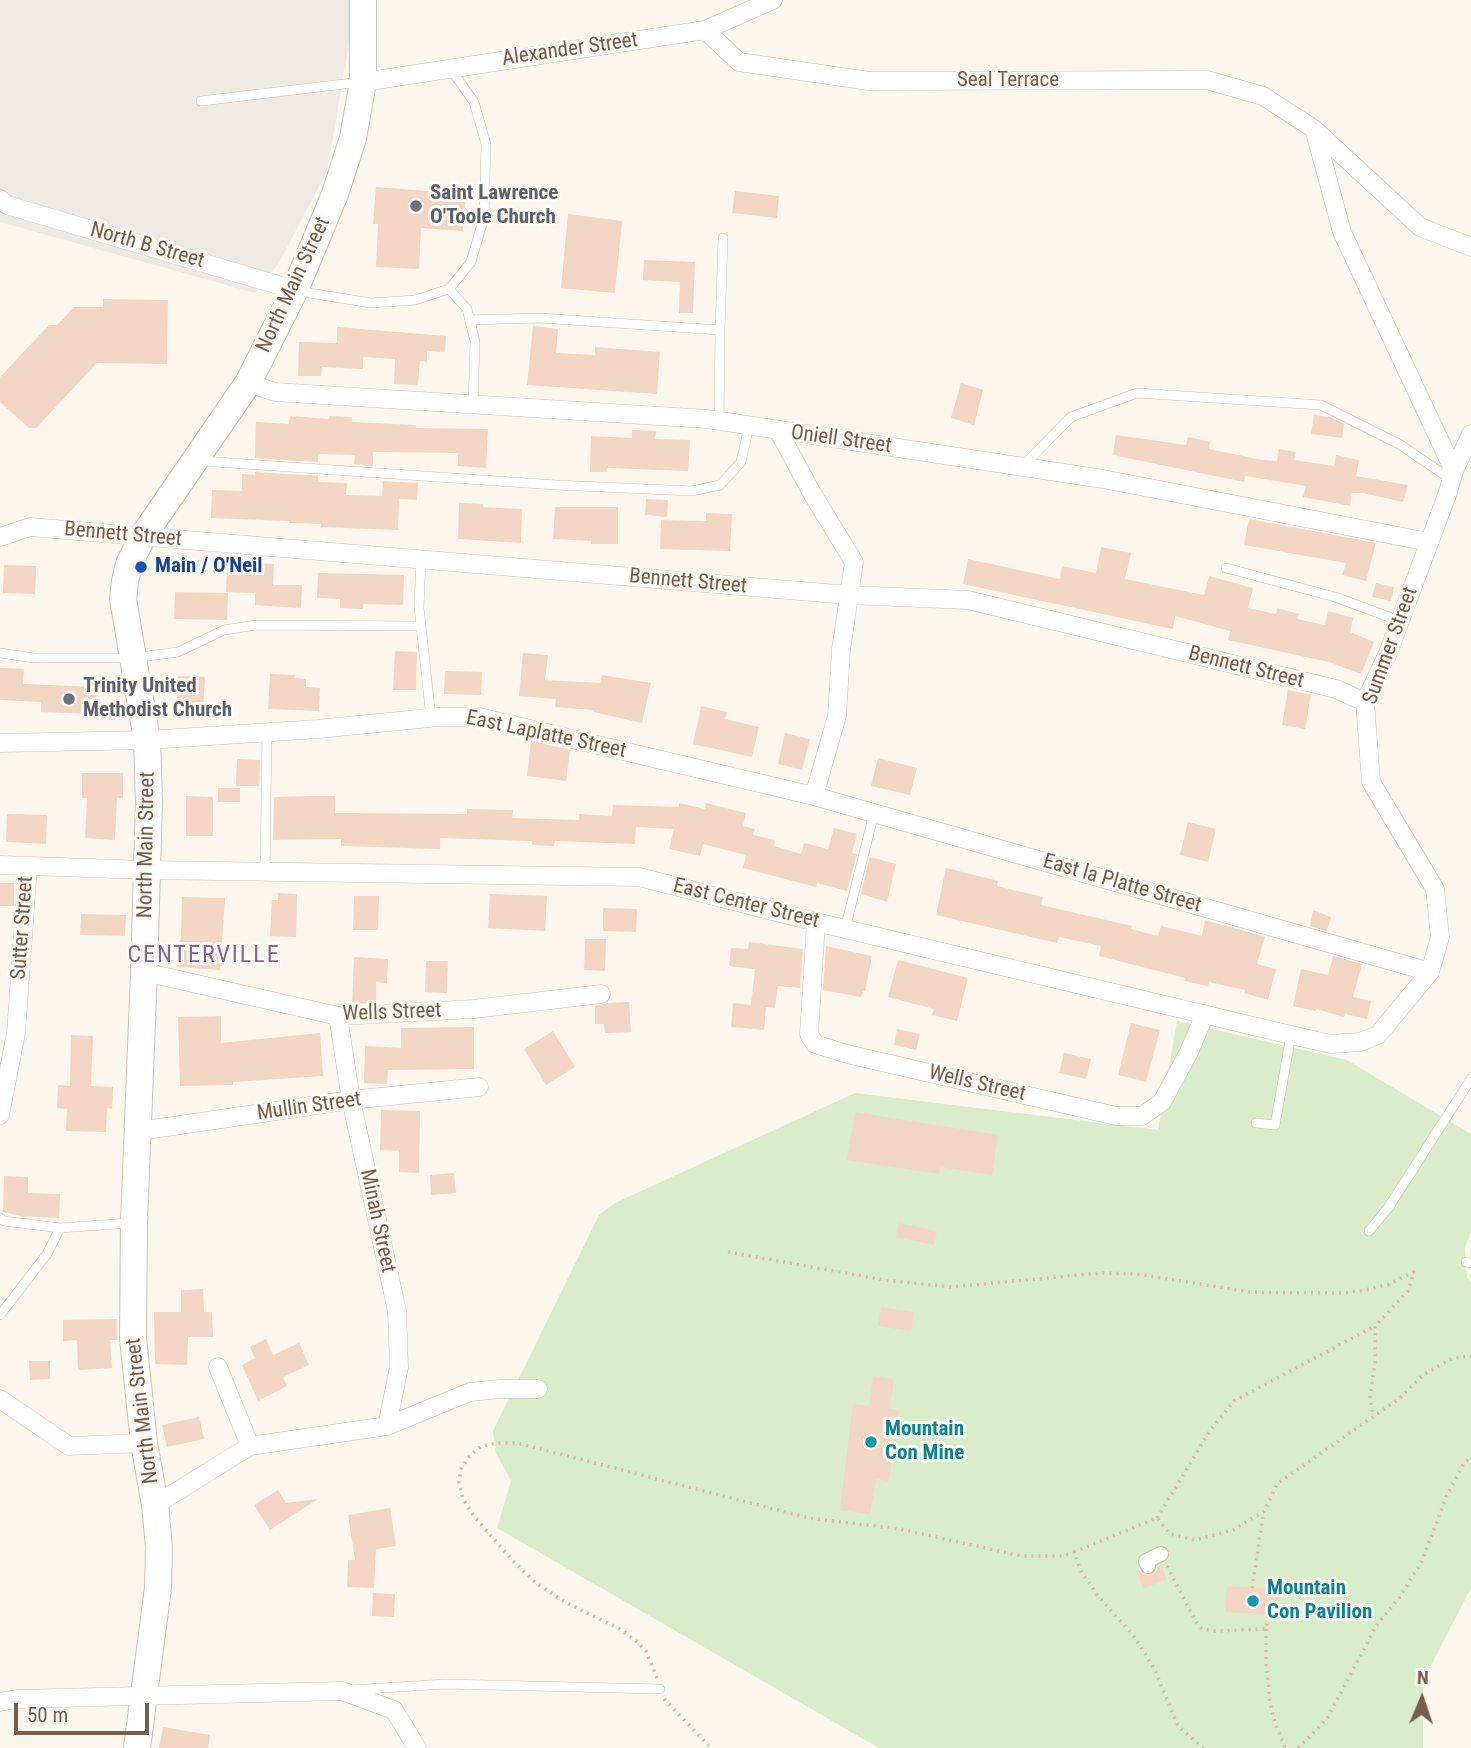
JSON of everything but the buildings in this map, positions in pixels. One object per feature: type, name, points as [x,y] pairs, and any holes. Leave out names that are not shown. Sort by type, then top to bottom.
[{"type":"main road","name":"North Main Street","points":[[137,1748],[158,1588],[159,1547],[133,1338],[134,1222],[147,870],[148,740],[123,599],[130,564],[143,536],[248,383],[295,290],[335,194],[353,138],[363,82],[363,0]]},
{"type":"street","name":"Alexander Street","points":[[363,82],[705,30],[773,0]]},
{"type":"street","name":"Seal Terrace","points":[[705,30],[739,62],[869,81],[1207,80],[1262,96],[1314,129],[1420,227],[1471,247]]},
{"type":"street","points":[[1314,129],[1342,232],[1453,476]]},
{"type":"street","name":"North B Street","points":[[0,199],[7,205],[295,290]]},
{"type":"street","name":"Oniell Street","points":[[248,383],[275,391],[719,421],[1103,479],[1429,542]]},
{"type":"street","points":[[779,432],[854,562],[841,650],[837,716],[814,796]]},
{"type":"street","name":"Summer Street","points":[[1331,1044],[1360,1042],[1378,1035],[1430,972],[1440,937],[1435,889],[1371,782],[1365,702],[1400,621],[1471,434]]},
{"type":"street","name":"Bennett Street","points":[[0,537],[30,527],[849,595],[968,600],[1336,689],[1365,702]]},
{"type":"street","name":"East Laplatte Street","points":[[0,743],[148,740],[431,718],[479,717],[814,796]]},
{"type":"street","name":"East la Platte Street","points":[[814,796],[1430,972]]},
{"type":"street","name":"East Center Street","points":[[0,865],[147,870],[639,877],[845,929],[1331,1044]]},
{"type":"street","name":"Sutter Street","points":[[0,1115],[16,1033],[27,866]]},
{"type":"street","name":"Wells Street","points":[[816,922],[808,1034],[815,1044],[847,1054],[1116,1116],[1142,1116],[1162,1102],[1189,1052],[1205,1014]]},
{"type":"street","name":"Wells Street","points":[[144,972],[338,1016],[474,1009],[601,994]]},
{"type":"street","name":"Minah Street","points":[[338,1016],[351,1100],[397,1311],[399,1367],[387,1426]]},
{"type":"street","name":"Mullin Street","points":[[139,1131],[351,1100],[479,1087]]},
{"type":"street","points":[[218,1367],[250,1446]]},
{"type":"street","points":[[155,1505],[250,1446],[387,1426],[470,1392],[500,1388],[538,1389]]},
{"type":"street","points":[[0,1399],[69,1446],[144,1443]]},
{"type":"street","points":[[1148,1566],[1146,1561],[1161,1554]]},
{"type":"street","points":[[0,1702],[17,1699],[342,1691],[394,1710],[417,1748]]},
{"type":"lane","points":[[295,290],[371,303],[415,300],[449,289],[471,262],[484,217],[486,144],[474,102],[450,68]]},
{"type":"lane","points":[[201,101],[363,82]]},
{"type":"lane","points":[[719,421],[723,238]]},
{"type":"lane","points":[[449,289],[467,309],[475,341],[473,404]]},
{"type":"lane","points":[[470,320],[540,318],[720,330]]},
{"type":"lane","points":[[1022,467],[1071,417],[1137,393],[1321,405],[1399,444],[1453,476]]},
{"type":"lane","points":[[196,461],[556,485],[692,491],[720,485],[741,462],[749,426]]},
{"type":"lane","points":[[421,559],[421,626],[431,718]]},
{"type":"lane","points":[[1226,568],[1335,597],[1400,621]]},
{"type":"lane","points":[[0,653],[34,659],[133,658],[178,652],[224,630],[256,625],[421,626]]},
{"type":"lane","points":[[265,872],[267,732]]},
{"type":"lane","points":[[845,929],[874,813]]},
{"type":"lane","points":[[1256,1123],[1275,1125],[1291,1035]]},
{"type":"lane","points":[[1369,1231],[1388,1209],[1471,1079]]},
{"type":"lane","points":[[0,1218],[5,1222],[60,1228],[134,1222]]},
{"type":"lane","points":[[0,1315],[47,1254],[60,1228]]},
{"type":"lane","points":[[342,1691],[445,1684],[660,1689]]},
{"type":"path","points":[[711,1748],[671,1708],[660,1689],[646,1651],[636,1641],[620,1629],[565,1602],[536,1583],[474,1516],[463,1499],[459,1482],[461,1469],[468,1457],[481,1446],[517,1443],[809,1518],[900,1529],[1021,1556],[1063,1556],[1157,1518],[1209,1432],[1234,1401],[1375,1326],[1408,1292],[1415,1272],[1389,1284],[1366,1290],[1332,1293],[1250,1292],[1137,1273],[1100,1273],[951,1287],[884,1280],[728,1252]]},
{"type":"path","points":[[1373,1417],[1370,1396],[1375,1362],[1375,1326]]},
{"type":"path","points":[[1252,1588],[1264,1511],[1278,1483],[1400,1398],[1423,1375],[1453,1358],[1471,1356]]},
{"type":"path","points":[[1298,1748],[1327,1719],[1376,1626],[1399,1598],[1421,1563],[1447,1495],[1464,1463],[1471,1457]]},
{"type":"path","points":[[1157,1518],[1170,1534],[1195,1541],[1233,1530],[1264,1511]]},
{"type":"path","points":[[1170,1534],[1161,1554],[1202,1629],[1266,1629]]},
{"type":"path","points":[[1074,1552],[1081,1572],[1098,1596],[1133,1635],[1154,1668],[1178,1726],[1203,1748]]},
{"type":"path","points":[[1269,1615],[1266,1629],[1266,1663],[1270,1703],[1285,1748]]},
{"type":"shaded area","points":[[0,0],[350,0],[352,27],[327,171],[279,263],[255,293],[0,222]]},
{"type":"green space","points":[[1177,1021],[1347,1060],[1471,1134],[1471,1232],[1465,1248],[1467,1277],[1471,1283],[1471,1588],[1423,1681],[1423,1748],[879,1748],[497,1528],[511,1481],[496,1453],[493,1431],[599,1215],[615,1203],[855,1093],[1158,1130]]},
{"type":"place","name":"Saint Lawrence O'Toole Church","points":[[416,206]]},
{"type":"place","name":"Main / O'Neil","points":[[141,567]]},
{"type":"place","name":"Trinity United Methodist Church","points":[[69,699]]},
{"type":"place","name":"Mountain Con Mine","points":[[871,1442]]},
{"type":"place","name":"Mountain Con Pavilion","points":[[1253,1601]]},
{"type":"district","name":"CENTERVILLE","points":[[204,956]]}]
